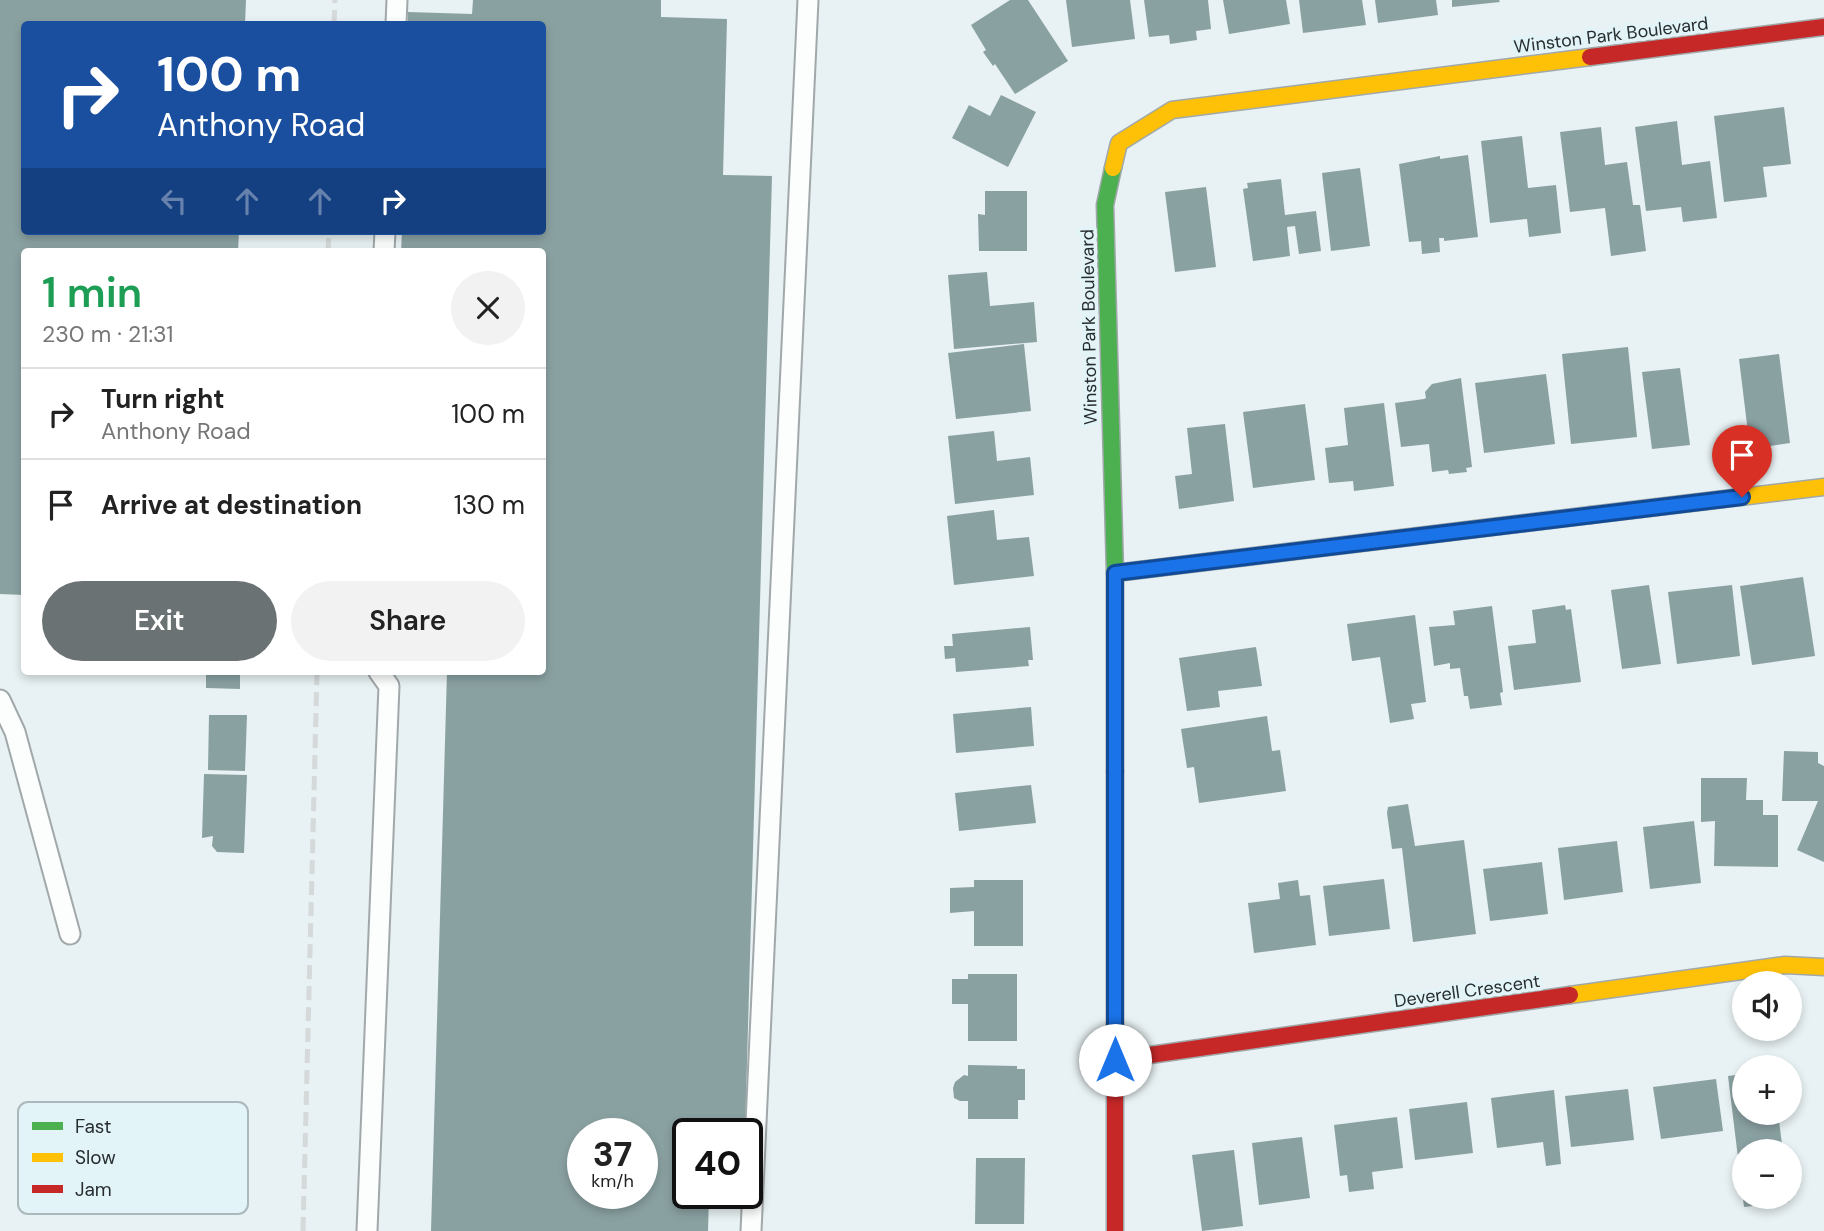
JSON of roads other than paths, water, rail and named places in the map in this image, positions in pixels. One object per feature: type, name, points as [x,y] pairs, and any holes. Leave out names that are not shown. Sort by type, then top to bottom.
[{"type":"street","name":"Winston Park Boulevard","points":[[1115,1231],[1115,573],[1105,205],[1119,143],[1172,110],[1824,27]]},
{"type":"street","points":[[1115,573],[1824,487]]},
{"type":"street","name":"Deverell Crescent","points":[[1115,1060],[1785,965],[1824,967]]},
{"type":"lane","points":[[396,21],[397,0]]},
{"type":"lane","points":[[751,1231],[808,0]]},
{"type":"lane","points":[[367,1231],[389,686],[381,675]]},
{"type":"lane","points":[[0,700],[15,732],[70,934]]},
{"type":"railway","points":[[334,21],[335,0]]},
{"type":"railway","points":[[328,248],[329,235]]},
{"type":"railway","points":[[303,1231],[317,675]]}]
